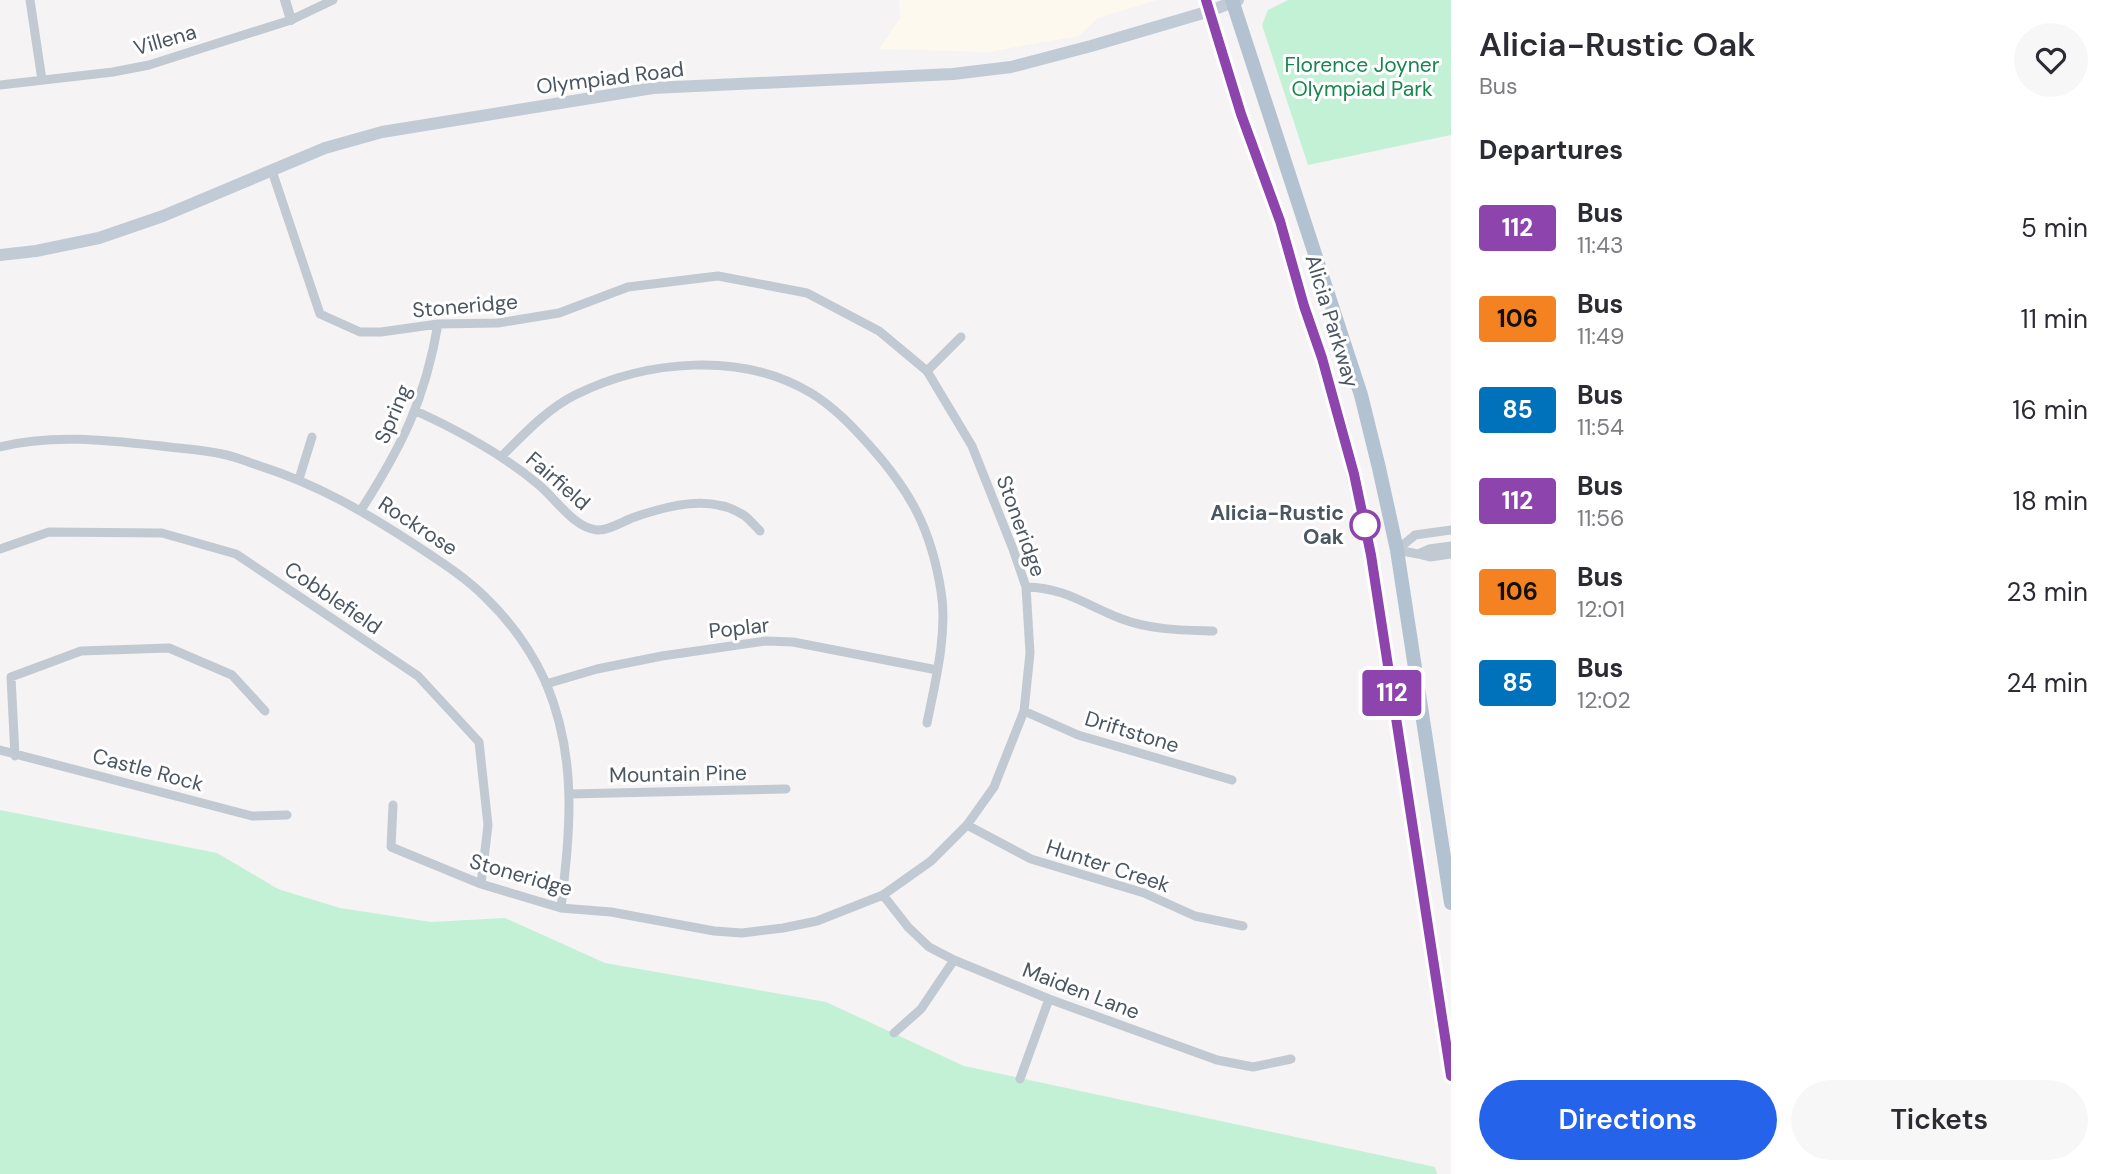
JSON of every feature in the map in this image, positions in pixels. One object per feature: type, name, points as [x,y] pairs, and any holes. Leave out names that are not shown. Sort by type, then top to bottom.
[{"type":"main road","name":"Olympiad Road","points":[[0,255],[36,251],[99,238],[163,216],[325,148],[382,132],[653,88],[953,74],[1011,67],[1041,61],[1208,5],[1234,1]]},
{"type":"main road","name":"Alicia Parkway","points":[[1234,1],[1361,395],[1397,550],[1451,903]]},
{"type":"main road","name":"Alicia Parkway","points":[[1208,5],[1241,114],[1280,221],[1346,441],[1371,555],[1451,1076]]},
{"type":"main road","points":[[1371,555],[1397,550]]},
{"type":"street","points":[[30,0],[42,80]]},
{"type":"street","points":[[285,0],[291,20]]},
{"type":"street","name":"Villena","points":[[0,85],[149,65],[291,20],[333,0]]},
{"type":"street","name":"Stoneridge","points":[[272,171],[320,314],[360,332],[381,332],[438,324],[498,323],[559,313],[628,288],[718,276],[807,293],[879,331],[928,371],[972,446],[1026,587],[1030,653],[1024,711],[994,787],[967,825],[931,861],[883,895],[817,921],[742,933],[715,931],[611,912],[561,908],[481,884],[391,847],[393,805]]},
{"type":"street","name":"Spring","points":[[361,510],[391,462],[416,411],[432,359],[438,324]]},
{"type":"street","points":[[928,371],[961,337]]},
{"type":"street","points":[[502,456],[544,416],[575,395],[626,376],[648,371],[705,365],[743,367],[778,377],[810,393],[842,415],[896,474],[917,508],[929,539],[942,594],[941,637],[927,723]]},
{"type":"street","name":"Fairfield","points":[[416,411],[452,427],[502,456],[584,528],[600,531],[662,507],[693,503],[722,507],[744,515],[760,531]]},
{"type":"street","points":[[299,479],[312,437]]},
{"type":"street","name":"Rockrose","points":[[0,447],[49,440],[138,444],[223,454],[299,479],[361,510],[454,571],[485,597],[511,627],[546,684],[563,738],[570,794],[569,838],[561,908]]},
{"type":"street","points":[[1397,550],[1415,535],[1451,530]]},
{"type":"street","name":"Cobblefield","points":[[0,549],[49,532],[162,533],[236,554],[418,676],[479,742],[488,825],[481,884]]},
{"type":"street","points":[[1418,554],[1429,549],[1451,546]]},
{"type":"street","points":[[1397,550],[1430,557],[1451,554]]},
{"type":"street","points":[[1026,587],[1048,587],[1073,595],[1123,619],[1145,625],[1213,631]]},
{"type":"street","name":"Poplar","points":[[546,684],[597,669],[766,641],[793,642],[937,670]]},
{"type":"street","points":[[15,756],[11,677],[81,651],[169,648],[232,675],[265,710]]},
{"type":"street","name":"Driftstone","points":[[1024,711],[1079,735],[1232,780]]},
{"type":"street","name":"Castle Rock","points":[[0,750],[252,816],[287,815]]},
{"type":"street","name":"Mountain Pine","points":[[570,794],[786,789]]},
{"type":"street","name":"Hunter Creek","points":[[967,825],[1031,859],[1144,893],[1195,916],[1243,926]]},
{"type":"street","name":"Maiden Lane","points":[[883,895],[908,927],[929,947],[1049,999],[1217,1060],[1253,1067],[1291,1059]]},
{"type":"street","points":[[894,1033],[921,1009],[954,960]]},
{"type":"street","points":[[1020,1079],[1049,999]]},
{"type":"shaded area","points":[[899,0],[1157,0],[1098,18],[1079,36],[988,52],[879,49],[900,18]]},
{"type":"green space","name":"Florence Joyner Olympiad Park","points":[[1288,0],[1451,0],[1451,135],[1308,165],[1262,25],[1268,10]]},
{"type":"green space","points":[[0,810],[217,853],[278,889],[340,908],[431,922],[505,918],[605,963],[826,1002],[964,1066],[1435,1167],[1437,1174],[0,1174]]},
{"type":"bus line","name":"112","points":[[1206,0],[1241,114],[1280,221],[1354,474],[1371,555],[1451,1076]]},
{"type":"place","name":"Alicia-Rustic Oak","points":[[1365,525]]}]
